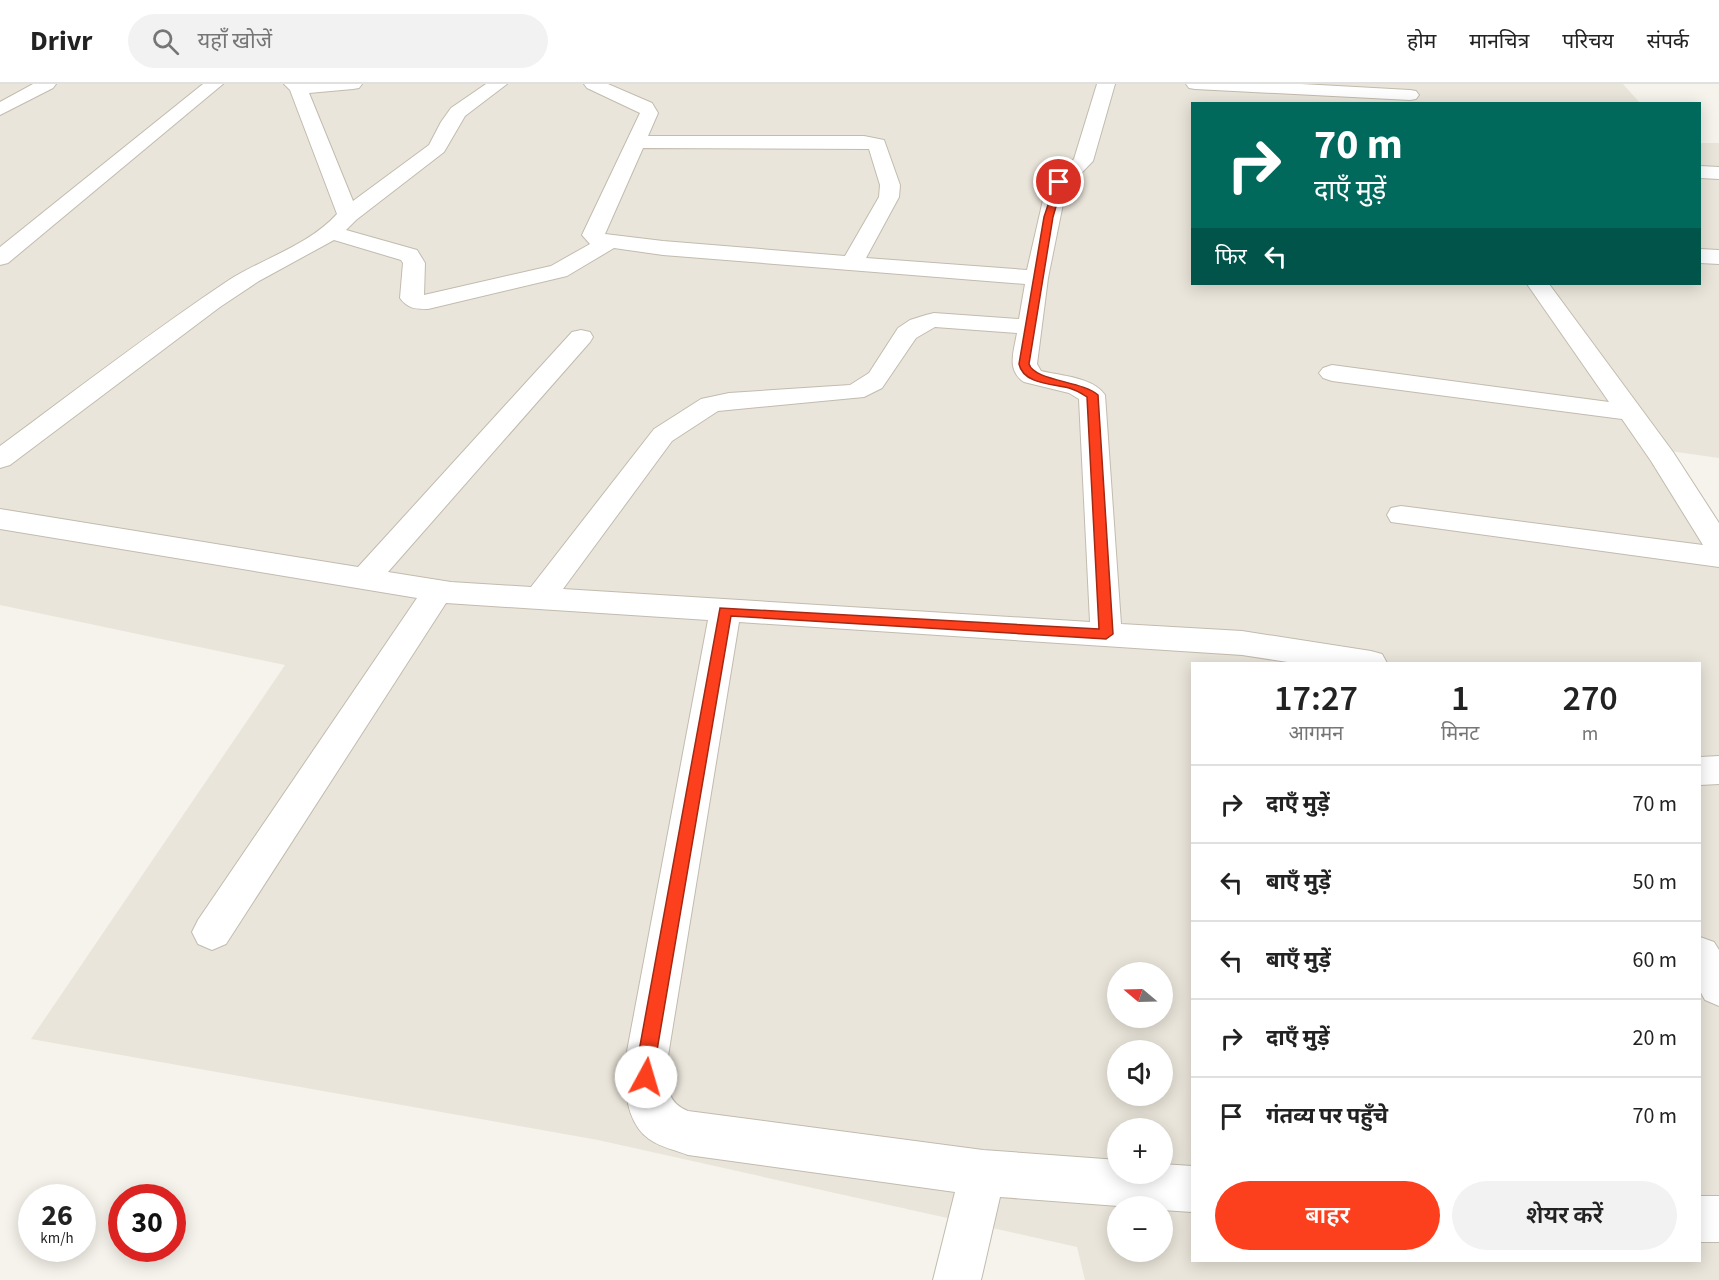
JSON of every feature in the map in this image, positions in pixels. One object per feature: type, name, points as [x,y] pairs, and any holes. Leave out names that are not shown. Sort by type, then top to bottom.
[{"type":"street","points":[[0,109],[47,84]]},
{"type":"street","points":[[0,258],[214,84]]},
{"type":"street","points":[[348,215],[296,86],[353,84]]},
{"type":"street","points":[[0,459],[250,276],[332,233],[348,215],[436,148],[458,111],[498,84]]},
{"type":"street","points":[[593,84],[648,109],[650,113],[593,235],[595,239],[1037,278]]},
{"type":"street","points":[[1106,84],[1083,161],[1056,187],[1037,278],[1024,364],[1027,373],[1033,377],[1084,389],[1092,395],[1106,634]]},
{"type":"street","points":[[1196,84],[1410,94]]},
{"type":"street","points":[[636,142],[864,142],[877,144],[890,184],[889,197],[852,263]]},
{"type":"street","points":[[1701,172],[1719,173]]},
{"type":"street","points":[[332,233],[409,255],[414,263],[412,298],[423,303],[559,271],[609,242]]},
{"type":"street","points":[[1701,256],[1719,257]]},
{"type":"street","points":[[1539,285],[1663,458],[1719,546]]},
{"type":"street","points":[[539,599],[663,435],[710,405],[729,401],[855,392],[878,378],[912,328],[934,320],[1030,327]]},
{"type":"street","points":[[364,580],[581,337]]},
{"type":"street","points":[[1332,373],[1628,412]]},
{"type":"street","points":[[1401,515],[1719,557]]},
{"type":"street","points":[[0,519],[438,591],[1242,643],[1365,662]]},
{"type":"street","points":[[212,932],[438,591]]},
{"type":"street","points":[[725,611],[646,1062],[645,1091],[651,1108],[664,1124],[688,1133],[983,1173],[1191,1190]]},
{"type":"street","points":[[1701,771],[1719,770]]},
{"type":"street","points":[[1701,957],[1719,987]]},
{"type":"street","points":[[957,1280],[983,1173]]},
{"type":"street","points":[[1701,1219],[1719,1219]]},
{"type":"shaded area","points":[[0,84],[1623,84],[1639,102],[1191,102],[1191,285],[1701,285],[1701,143],[1719,143],[1719,458],[1648,448],[1719,554],[1719,1280],[1085,1280],[1077,1247],[598,1140],[31,1039],[285,665],[0,605]]},
{"type":"route","points":[[646,1077],[646,1062],[725,611],[1106,634],[1092,395],[1084,389],[1033,377],[1025,370],[1024,364],[1037,278],[1049,217],[1059,182]]}]
